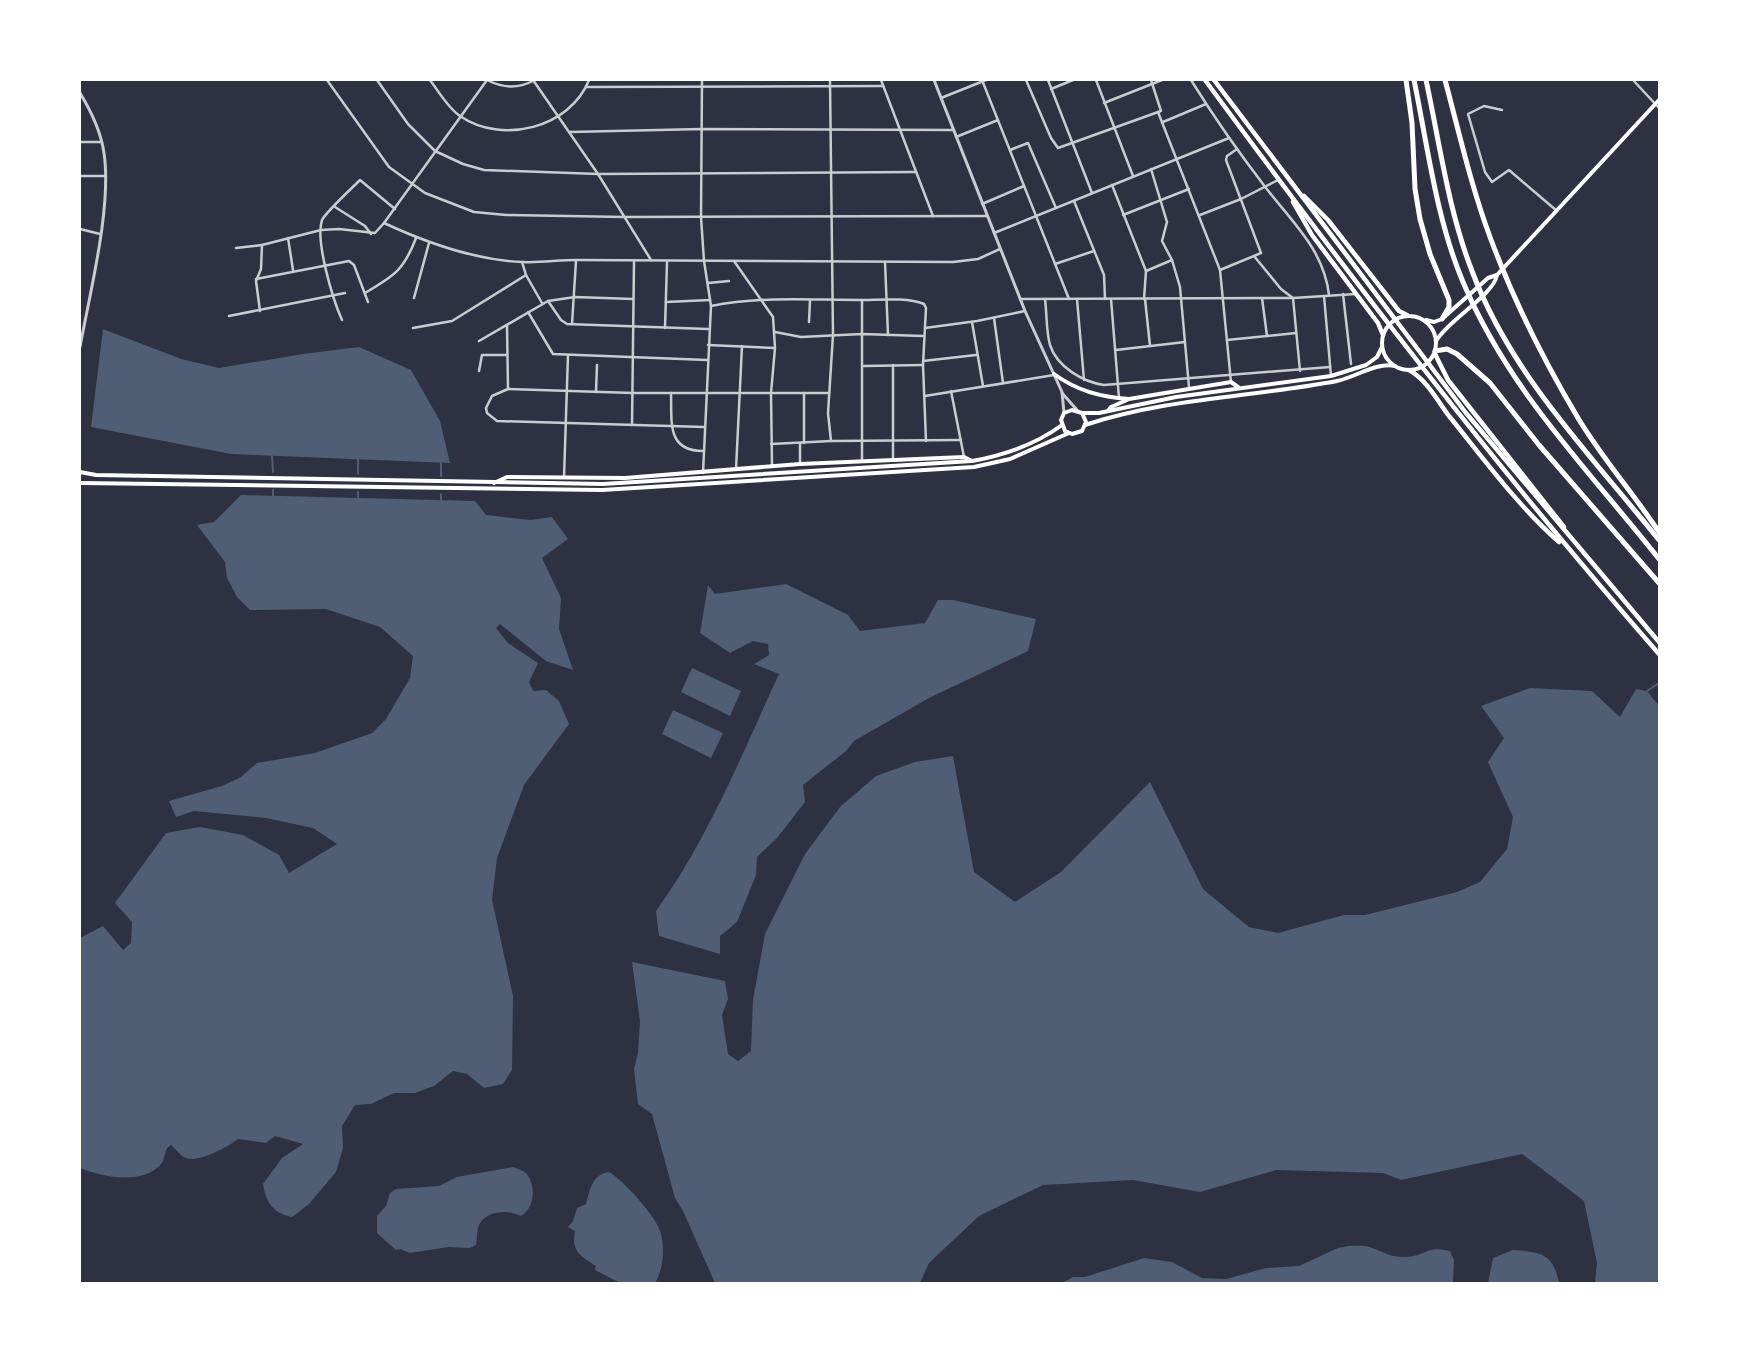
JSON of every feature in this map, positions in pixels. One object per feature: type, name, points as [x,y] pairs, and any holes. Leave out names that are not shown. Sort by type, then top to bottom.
[{"type":"highway","points":[[1205,80],[1460,417],[1569,551],[1659,654]]},
{"type":"highway","points":[[1214,80],[1466,413],[1659,642]]},
{"type":"highway","points":[[1406,80],[1412,123],[1414,182],[1420,219],[1430,254],[1449,300],[1442,319]]},
{"type":"highway","points":[[1414,80],[1442,216],[1462,281],[1478,314],[1500,356],[1534,407],[1659,559]]},
{"type":"highway","points":[[1426,80],[1448,197],[1472,273],[1487,305],[1510,349],[1536,389],[1659,540]]},
{"type":"highway","points":[[1445,80],[1476,196],[1503,269],[1541,349],[1578,417],[1598,449],[1659,532]]},
{"type":"highway","points":[[1291,183],[1328,220],[1398,311],[1407,316]]},
{"type":"highway","points":[[1285,187],[1312,235],[1378,323],[1383,335]]},
{"type":"highway","points":[[1576,545],[1553,510],[1448,380],[1435,352],[1447,349],[1457,354],[1490,383],[1539,445],[1659,584]]},
{"type":"highway","points":[[1409,370],[1422,380],[1538,524],[1569,551]]},
{"type":"main road","points":[[1436,341],[1444,329],[1492,287],[1497,275],[1659,100]]},
{"type":"main road","points":[[1395,366],[1384,354],[1382,347],[1383,335],[1390,323],[1407,316],[1434,322],[1442,319],[1488,278],[1497,275]]},
{"type":"main road","points":[[1085,425],[1176,403],[1338,381],[1382,366],[1395,366],[1409,370],[1420,367],[1435,352],[1436,341],[1432,329],[1423,319]]},
{"type":"main road","points":[[1082,413],[1108,411],[1238,387],[1331,376],[1366,366],[1377,356],[1382,347]]},
{"type":"main road","points":[[1054,374],[1081,390],[1129,399]]},
{"type":"main road","points":[[1108,411],[1111,407],[1129,399],[1231,379],[1238,387]]},
{"type":"main road","points":[[80,472],[96,475],[494,483],[638,482],[972,461],[1017,450],[1038,440],[1062,424],[1064,414],[1072,410],[1082,413],[1086,419],[1085,425],[1079,433],[1069,433],[1010,459],[974,467],[649,488],[536,490],[80,483]]},
{"type":"main road","points":[[1062,424],[1069,433]]},
{"type":"main road","points":[[494,483],[504,477],[564,478],[703,473],[800,464],[862,463],[964,457],[972,461]]},
{"type":"main road","points":[[782,466],[805,470]]},
{"type":"street","points":[[327,80],[388,167],[412,185],[460,208],[490,215],[625,217],[987,216]]},
{"type":"street","points":[[377,80],[408,124],[434,151],[463,164],[484,170],[598,174],[916,172]]},
{"type":"street","points":[[430,80],[460,116],[499,130],[516,131],[541,126],[560,116],[586,87],[589,80]]},
{"type":"street","points":[[236,248],[262,245],[321,230],[339,229],[371,234],[384,223],[434,151],[487,80],[504,87],[517,87],[534,80],[560,116],[652,260]]},
{"type":"street","points":[[702,80],[701,217],[704,261],[711,306],[708,329],[703,473]]},
{"type":"street","points":[[830,80],[833,335],[828,413],[832,441]]},
{"type":"street","points":[[881,80],[933,216]]},
{"type":"street","points":[[934,80],[1025,311],[1062,392],[1077,410]]},
{"type":"street","points":[[941,98],[984,80],[1069,299]]},
{"type":"street","points":[[1026,80],[1054,145],[1058,148],[1158,112],[1162,109],[1151,80]]},
{"type":"street","points":[[1048,80],[1092,193]]},
{"type":"street","points":[[1051,89],[1073,80]]},
{"type":"street","points":[[1096,80],[1133,176]]},
{"type":"street","points":[[1104,103],[1162,80]]},
{"type":"street","points":[[1191,80],[1229,138],[1315,249],[1329,295]]},
{"type":"street","points":[[1633,80],[1659,108]]},
{"type":"street","points":[[586,87],[883,86]]},
{"type":"street","points":[[80,93],[93,118],[102,142],[105,176],[100,234],[80,347]]},
{"type":"street","points":[[1163,122],[1206,104]]},
{"type":"street","points":[[1502,110],[1484,106],[1468,114],[1484,172],[1492,182],[1509,170],[1557,211]]},
{"type":"street","points":[[1158,112],[1220,270],[1231,379]]},
{"type":"street","points":[[956,137],[998,120]]},
{"type":"street","points":[[570,132],[702,129],[953,130]]},
{"type":"street","points":[[994,233],[1229,138]]},
{"type":"street","points":[[80,142],[102,142]]},
{"type":"street","points":[[1010,150],[1028,143],[1056,208]]},
{"type":"street","points":[[1220,270],[1261,253],[1226,160],[1227,156],[1238,149]]},
{"type":"street","points":[[1151,169],[1167,222],[1162,241],[1172,260],[1178,278],[1189,387]]},
{"type":"street","points":[[80,176],[105,176]]},
{"type":"street","points":[[342,320],[332,296],[326,265],[321,230],[325,216],[360,180],[394,209]]},
{"type":"street","points":[[1200,215],[1241,199],[1280,180]]},
{"type":"street","points":[[1112,185],[1146,271],[1145,299],[1150,346]]},
{"type":"street","points":[[982,204],[1024,186]]},
{"type":"street","points":[[1123,214],[1189,189]]},
{"type":"street","points":[[1074,200],[1104,276],[1104,299]]},
{"type":"street","points":[[335,207],[365,226],[371,234]]},
{"type":"street","points":[[384,223],[429,243],[485,257],[522,262],[576,260],[634,262],[652,260],[734,262],[968,261],[1000,249]]},
{"type":"street","points":[[80,229],[100,234]]},
{"type":"street","points":[[288,238],[293,270]]},
{"type":"street","points":[[365,294],[405,265],[416,238]]},
{"type":"street","points":[[414,298],[429,243]]},
{"type":"street","points":[[260,311],[256,279],[261,269],[262,245]]},
{"type":"street","points":[[1056,264],[1094,251]]},
{"type":"street","points":[[1254,256],[1281,289],[1293,298],[1300,371]]},
{"type":"street","points":[[572,324],[576,260]]},
{"type":"street","points":[[1146,271],[1172,260]]},
{"type":"street","points":[[665,328],[667,261]]},
{"type":"street","points":[[256,279],[293,270],[351,262],[368,302]]},
{"type":"street","points":[[522,262],[526,275],[542,303]]},
{"type":"street","points":[[632,425],[634,262]]},
{"type":"street","points":[[734,262],[762,299],[775,321],[776,348],[771,393],[770,444],[772,467]]},
{"type":"street","points":[[885,262],[888,334]]},
{"type":"street","points":[[413,328],[452,321],[526,275]]},
{"type":"street","points":[[708,283],[729,281]]},
{"type":"street","points":[[229,316],[345,293]]},
{"type":"street","points":[[1344,294],[1352,364]]},
{"type":"street","points":[[1020,299],[1293,298],[1356,294]]},
{"type":"street","points":[[1324,296],[1331,376]]},
{"type":"street","points":[[479,341],[548,301],[575,297],[633,299]]},
{"type":"street","points":[[1262,298],[1267,336]]},
{"type":"street","points":[[711,306],[733,301],[762,299],[862,300],[924,304],[923,365],[926,442]]},
{"type":"street","points":[[1045,299],[1052,350],[1067,369],[1084,380],[1104,385],[1231,379],[1330,367]]},
{"type":"street","points":[[1077,299],[1084,380]]},
{"type":"street","points":[[1111,299],[1119,398]]},
{"type":"street","points":[[666,302],[710,300]]},
{"type":"street","points":[[809,322],[810,300]]},
{"type":"street","points":[[862,300],[864,366],[862,463]]},
{"type":"street","points":[[548,301],[561,320],[572,324],[708,329]]},
{"type":"street","points":[[925,328],[972,322],[1025,311]]},
{"type":"street","points":[[528,312],[553,354],[707,360]]},
{"type":"street","points":[[994,318],[1003,383]]},
{"type":"street","points":[[972,322],[983,386]]},
{"type":"street","points":[[507,325],[508,389]]},
{"type":"street","points":[[775,332],[801,337],[862,334],[924,336]]},
{"type":"street","points":[[1227,340],[1296,333]]},
{"type":"street","points":[[1116,350],[1185,342]]},
{"type":"street","points":[[708,345],[776,348]]},
{"type":"street","points":[[736,470],[738,393],[742,346]]},
{"type":"street","points":[[479,371],[482,354],[506,355]]},
{"type":"street","points":[[564,478],[568,354]]},
{"type":"street","points":[[923,360],[977,355]]},
{"type":"street","points":[[596,392],[597,365]]},
{"type":"street","points":[[893,365],[893,460]]},
{"type":"street","points":[[864,366],[923,365]]},
{"type":"street","points":[[925,396],[1054,374]]},
{"type":"street","points":[[704,427],[497,421],[487,412],[488,401],[492,396],[508,389],[633,393],[829,393]]},
{"type":"street","points":[[951,391],[964,457]]},
{"type":"street","points":[[1062,392],[1064,414]]},
{"type":"street","points":[[671,393],[672,426],[682,448],[690,451],[703,451]]},
{"type":"street","points":[[800,464],[804,393]]},
{"type":"street","points":[[770,444],[832,441],[926,442],[961,440]]},
{"type":"water","points":[[103,329],[181,359],[219,368],[359,347],[411,370],[440,421],[450,463],[231,454],[91,427]]},
{"type":"water","points":[[241,495],[475,501],[486,515],[530,520],[552,517],[568,539],[542,558],[561,598],[559,629],[573,670],[546,661],[500,624],[496,628],[508,643],[538,663],[529,682],[533,691],[546,690],[559,701],[569,724],[524,785],[497,858],[492,900],[513,996],[512,1070],[503,1084],[484,1088],[467,1074],[453,1071],[434,1086],[415,1093],[394,1093],[371,1104],[355,1105],[342,1126],[343,1148],[336,1172],[309,1204],[292,1217],[275,1210],[268,1202],[263,1184],[282,1158],[303,1144],[275,1136],[266,1143],[238,1139],[213,1153],[192,1159],[182,1156],[171,1145],[167,1148],[162,1163],[154,1170],[145,1175],[134,1177],[122,1178],[80,1168],[80,938],[103,926],[123,950],[131,943],[132,922],[115,903],[166,833],[200,827],[243,835],[279,855],[289,873],[337,844],[313,828],[266,818],[194,811],[176,817],[169,801],[222,786],[241,777],[257,763],[315,753],[372,733],[386,719],[410,678],[413,656],[380,627],[326,609],[250,610],[237,597],[227,578],[225,562],[197,525],[214,522]]},
{"type":"water","points":[[786,584],[848,615],[860,631],[925,623],[938,600],[953,600],[1036,619],[1028,651],[929,698],[854,741],[846,751],[803,785],[805,802],[777,838],[757,857],[756,875],[737,922],[720,936],[720,954],[659,936],[656,911],[692,855],[708,825],[738,765],[779,674],[754,664],[769,655],[768,644],[753,641],[730,653],[700,633],[708,585],[715,594]]},
{"type":"water","points":[[692,668],[741,691],[730,716],[681,692]]},
{"type":"water","points":[[1530,688],[1592,691],[1620,717],[1636,689],[1647,691],[1659,706],[1659,1283],[1595,1283],[1597,1263],[1584,1201],[1522,1154],[1401,1180],[1383,1173],[1276,1170],[1200,1192],[1133,1180],[1043,1185],[979,1216],[929,1263],[920,1283],[715,1283],[683,1211],[675,1198],[652,1114],[638,1104],[634,1069],[638,1053],[640,1021],[632,962],[725,981],[728,999],[722,1015],[728,1054],[738,1061],[751,1051],[753,1000],[765,934],[805,854],[840,807],[876,776],[915,762],[953,756],[974,872],[1015,902],[1061,872],[1150,782],[1203,889],[1249,927],[1278,933],[1344,915],[1365,915],[1457,892],[1480,882],[1507,849],[1513,817],[1488,762],[1504,738],[1481,706]]},
{"type":"water","points":[[673,710],[723,733],[711,758],[662,734]]},
{"type":"water","points":[[513,1167],[527,1174],[532,1184],[533,1196],[529,1208],[521,1216],[499,1212],[487,1216],[479,1225],[476,1245],[470,1248],[448,1247],[410,1253],[400,1249],[396,1250],[377,1233],[377,1216],[386,1206],[390,1193],[396,1189],[439,1186],[457,1177]]},
{"type":"water","points":[[609,1172],[623,1183],[647,1209],[661,1234],[663,1253],[660,1272],[655,1283],[620,1283],[595,1270],[596,1266],[578,1253],[576,1249],[574,1244],[575,1231],[568,1227],[573,1221],[577,1208],[586,1204],[595,1179],[603,1173]]},
{"type":"water","points":[[1367,1246],[1392,1256],[1401,1257],[1418,1255],[1436,1249],[1450,1251],[1454,1260],[1453,1283],[1062,1283],[1073,1277],[1085,1277],[1144,1258],[1172,1262],[1202,1278],[1226,1279],[1266,1268],[1299,1266],[1338,1248]]},
{"type":"water","points":[[1513,1250],[1538,1253],[1544,1256],[1553,1265],[1559,1283],[1488,1283],[1493,1258]]},
{"type":"waterway","points":[[272,456],[273,472]]},
{"type":"waterway","points":[[358,459],[358,474]]},
{"type":"waterway","points":[[441,462],[441,476]]},
{"type":"waterway","points":[[273,490],[273,496]]},
{"type":"waterway","points":[[358,492],[358,498]]},
{"type":"waterway","points":[[441,494],[441,500]]},
{"type":"waterway","points":[[1647,691],[1659,683]]}]
